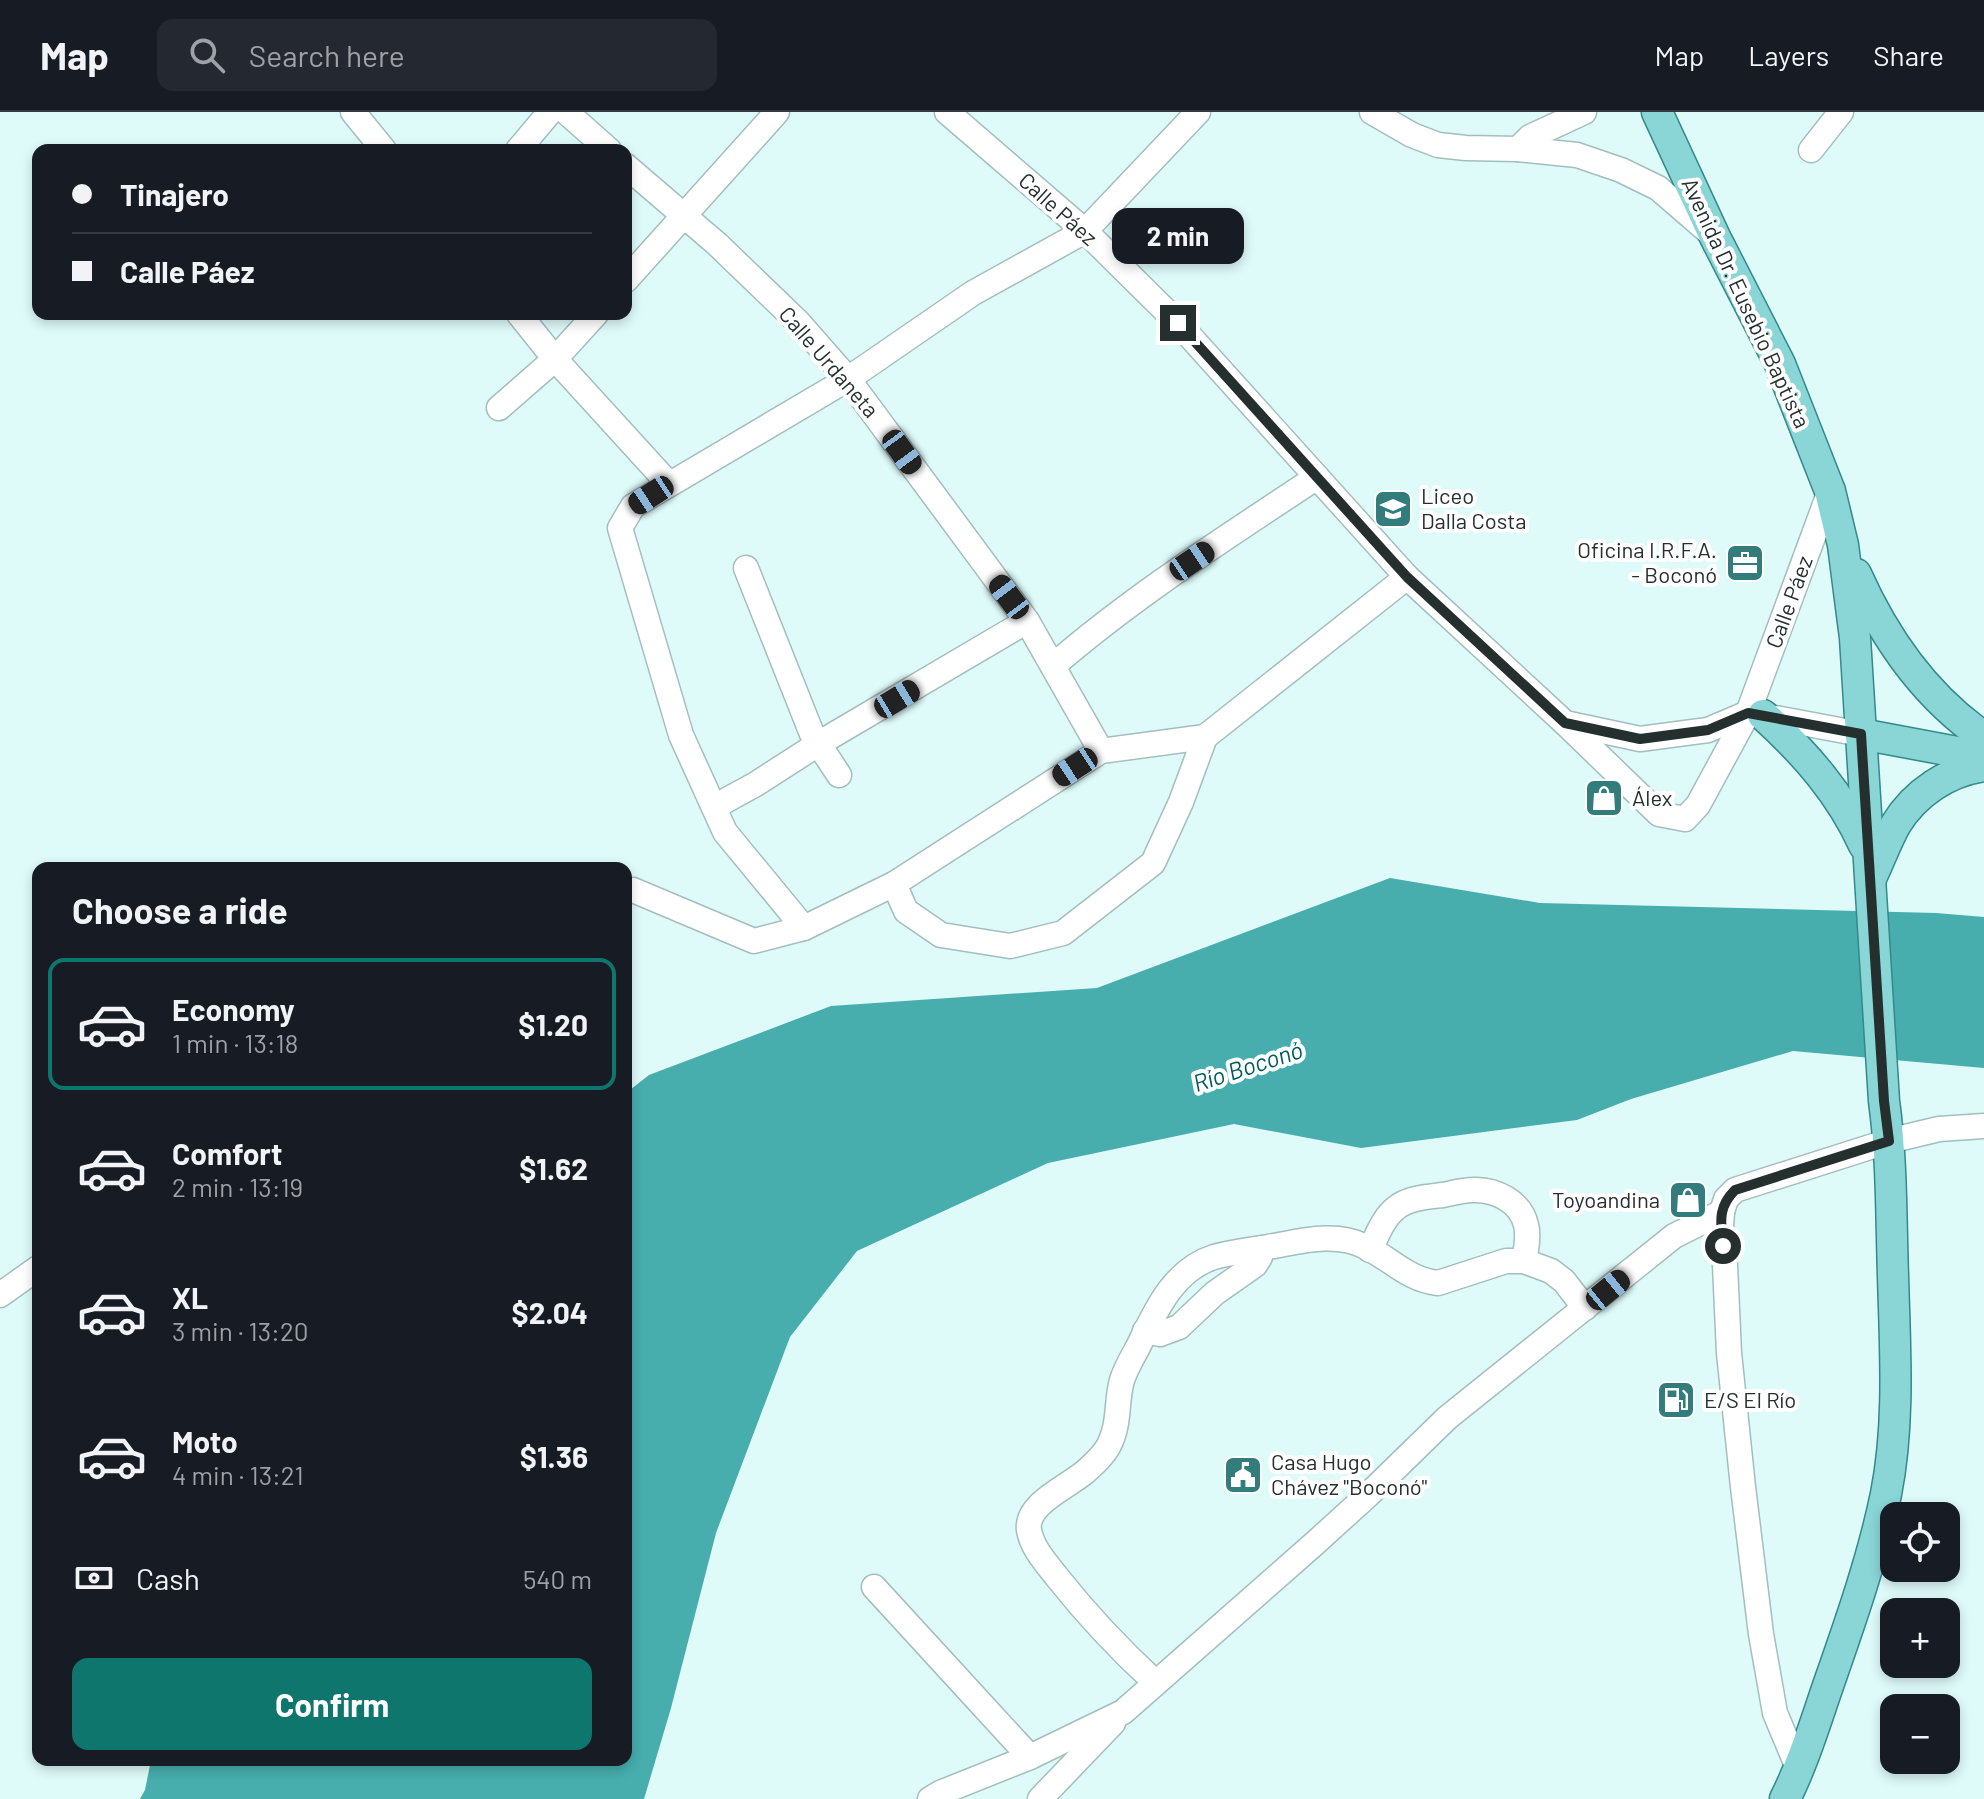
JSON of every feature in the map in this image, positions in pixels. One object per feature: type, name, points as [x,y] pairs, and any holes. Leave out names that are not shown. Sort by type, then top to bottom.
[{"type":"main road","name":"Avenida Dr. Eusebio Baptista","points":[[1657,112],[1715,237],[1780,364],[1830,491],[1843,545],[1855,638],[1889,1141],[1896,1379],[1886,1493],[1873,1547],[1799,1770],[1785,1799]]},
{"type":"main road","points":[[1843,545],[1867,598],[1911,668],[1948,708],[1984,737]]},
{"type":"main road","points":[[1755,714],[1795,745],[1824,778],[1855,826],[1870,879]]},
{"type":"main road","points":[[1861,734],[1984,757]]},
{"type":"main road","points":[[1870,879],[1896,824],[1911,804],[1929,788],[1950,776],[1984,766]]},
{"type":"street","points":[[352,112],[379,144]]},
{"type":"street","points":[[523,144],[550,112]]},
{"type":"street","points":[[566,112],[602,144]]},
{"type":"street","points":[[632,273],[777,112]]},
{"type":"street","name":"Calle Páez","points":[[947,112],[1085,231],[1178,323],[1407,577],[1659,814],[1685,819],[1698,805],[1755,714],[1830,491]]},
{"type":"street","points":[[804,928],[725,832],[681,735],[620,528],[633,506],[848,379],[973,293],[1085,231],[1198,112]]},
{"type":"street","points":[[1372,112],[1412,135],[1438,145],[1577,155],[1621,170],[1658,188],[1715,237]]},
{"type":"street","points":[[1518,149],[1530,137],[1584,112]]},
{"type":"street","points":[[1811,150],[1841,112]]},
{"type":"street","name":"Calle Urdaneta","points":[[632,171],[717,244],[798,322],[848,379],[1027,621],[1101,751]]},
{"type":"street","points":[[524,320],[555,359],[669,484]]},
{"type":"street","points":[[499,408],[555,359],[591,320]]},
{"type":"street","points":[[1053,666],[1150,589],[1317,477]]},
{"type":"street","points":[[746,568],[800,705],[818,744],[839,775]]},
{"type":"street","points":[[632,890],[754,941],[804,928],[894,884],[1101,751],[1205,737],[1407,577]]},
{"type":"street","points":[[714,807],[1027,621]]},
{"type":"street","points":[[1565,723],[1640,739],[1708,730],[1755,714],[1861,734]]},
{"type":"street","points":[[894,884],[906,911],[941,935],[1010,946],[1063,933],[1153,863],[1181,802],[1205,737]]},
{"type":"street","points":[[1799,1770],[1775,1713],[1761,1634],[1729,1353],[1722,1212],[1726,1199],[1735,1190],[1889,1141],[1939,1129],[1984,1126]]},
{"type":"street","points":[[1370,1250],[1387,1217],[1396,1207],[1409,1201],[1473,1190],[1489,1191],[1517,1207],[1526,1222],[1524,1261]]},
{"type":"street","points":[[1040,1799],[1123,1712],[1368,1495],[1447,1418],[1674,1236],[1722,1212]]},
{"type":"street","points":[[1156,1683],[1112,1641],[1072,1596],[1037,1551],[1029,1526],[1032,1515],[1045,1500],[1085,1473],[1109,1445],[1118,1419],[1122,1380],[1160,1302],[1190,1270],[1211,1258],[1316,1239],[1339,1239],[1363,1245],[1409,1275],[1428,1282],[1438,1283],[1506,1261],[1524,1261],[1551,1271],[1564,1281],[1585,1308]]},
{"type":"street","points":[[1145,1331],[1160,1334],[1179,1327],[1215,1293],[1255,1265],[1262,1248]]},
{"type":"street","points":[[0,1295],[32,1272]]},
{"type":"street","points":[[874,1587],[1030,1757]]},
{"type":"street","points":[[930,1799],[1030,1757],[1123,1712]]},
{"type":"water","name":"Río Boconó","points":[[1390,878],[1540,903],[1936,913],[1984,917],[1984,1068],[1793,1051],[1631,1099],[1577,1120],[1361,1148],[1234,1124],[1048,1163],[857,1251],[790,1337],[716,1533],[644,1799],[140,1799],[150,1766],[632,1766],[632,1088],[649,1075],[831,1006],[1097,988]]},
{"type":"place","name":"Liceo Dalla Costa","points":[[1393,509]]},
{"type":"place","name":"Oficina I.R.F.A. - Boconó","points":[[1745,563]]},
{"type":"place","name":"Álex","points":[[1604,798]]},
{"type":"place","name":"Toyoandina","points":[[1688,1200]]},
{"type":"place","name":"E/S El Río","points":[[1676,1400]]},
{"type":"place","name":"Casa Hugo Chávez \"Boconó\"","points":[[1243,1475]]},
{"type":"route","points":[[1178,323],[1407,577],[1565,723],[1640,739],[1708,730],[1748,713],[1861,734],[1889,1141],[1735,1190],[1726,1199],[1722,1212],[1723,1246]]}]
